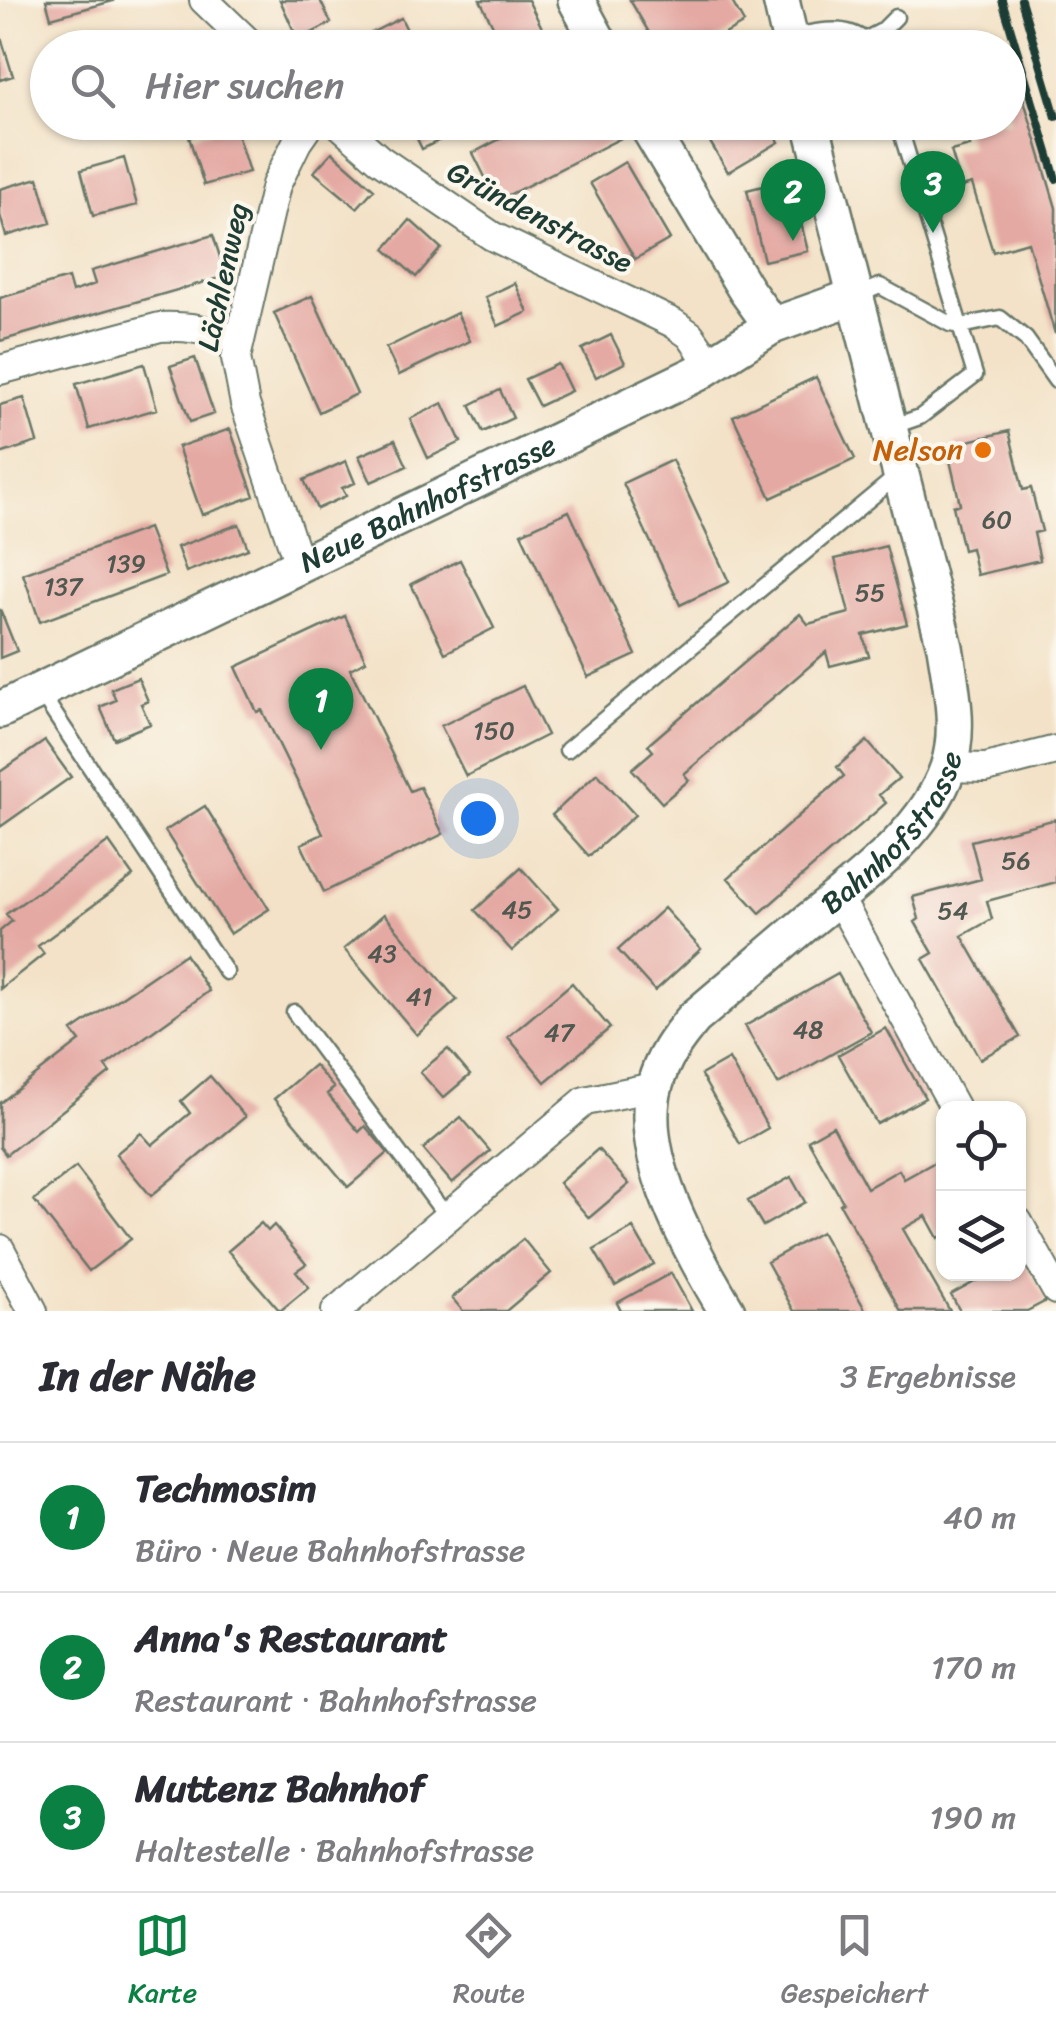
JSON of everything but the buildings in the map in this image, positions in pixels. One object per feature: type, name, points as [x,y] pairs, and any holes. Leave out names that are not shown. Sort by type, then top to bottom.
[{"type":"street","points":[[204,0],[235,30]]},
{"type":"street","points":[[576,0],[592,30]]},
{"type":"street","points":[[781,0],[787,30]]},
{"type":"street","name":"Lächlenweg","points":[[299,140],[276,185],[239,342],[237,376],[299,564]]},
{"type":"street","name":"Gründenstrasse","points":[[358,140],[408,180],[492,236],[673,323],[690,335],[711,365]]},
{"type":"street","points":[[656,140],[772,326]]},
{"type":"street","name":"Bahnhofstrasse","points":[[654,1087],[670,1046],[694,1018],[838,897],[899,840],[935,796],[948,767],[955,725],[948,664],[816,140]]},
{"type":"street","name":"Neue Bahnhofstrasse","points":[[0,710],[711,365],[772,326],[856,296]]},
{"type":"street","points":[[0,370],[160,327],[187,326],[239,342]]},
{"type":"street","points":[[948,767],[986,768],[1056,750]]},
{"type":"street","points":[[838,897],[952,1101]]},
{"type":"street","points":[[336,1311],[585,1101],[654,1087],[653,1123],[662,1180],[672,1210],[727,1311]]},
{"type":"street","points":[[1026,1236],[1056,1290]]},
{"type":"street","points":[[0,1249],[32,1311]]},
{"type":"lane","points":[[883,30],[896,17]]},
{"type":"lane","points":[[891,428],[920,417],[975,375],[904,140]]},
{"type":"lane","points":[[856,296],[880,286],[950,324],[961,326],[1000,318],[1026,339],[1056,380]]},
{"type":"lane","points":[[568,750],[901,472]]},
{"type":"lane","points":[[39,691],[226,972]]},
{"type":"lane","points":[[294,1012],[447,1217]]},
{"type":"railway","points":[[1002,0],[1011,30]]},
{"type":"railway","points":[[1021,0],[1056,117]]},
{"type":"railway","points":[[1026,80],[1056,179]]},
{"type":"place","name":"Muttenz Bahnhof","points":[[933,233]]},
{"type":"place","name":"Anna's Restaurant","points":[[793,241]]},
{"type":"place","name":"Nelson","points":[[983,450]]},
{"type":"place","name":"Techmosim","points":[[321,750]]}]
